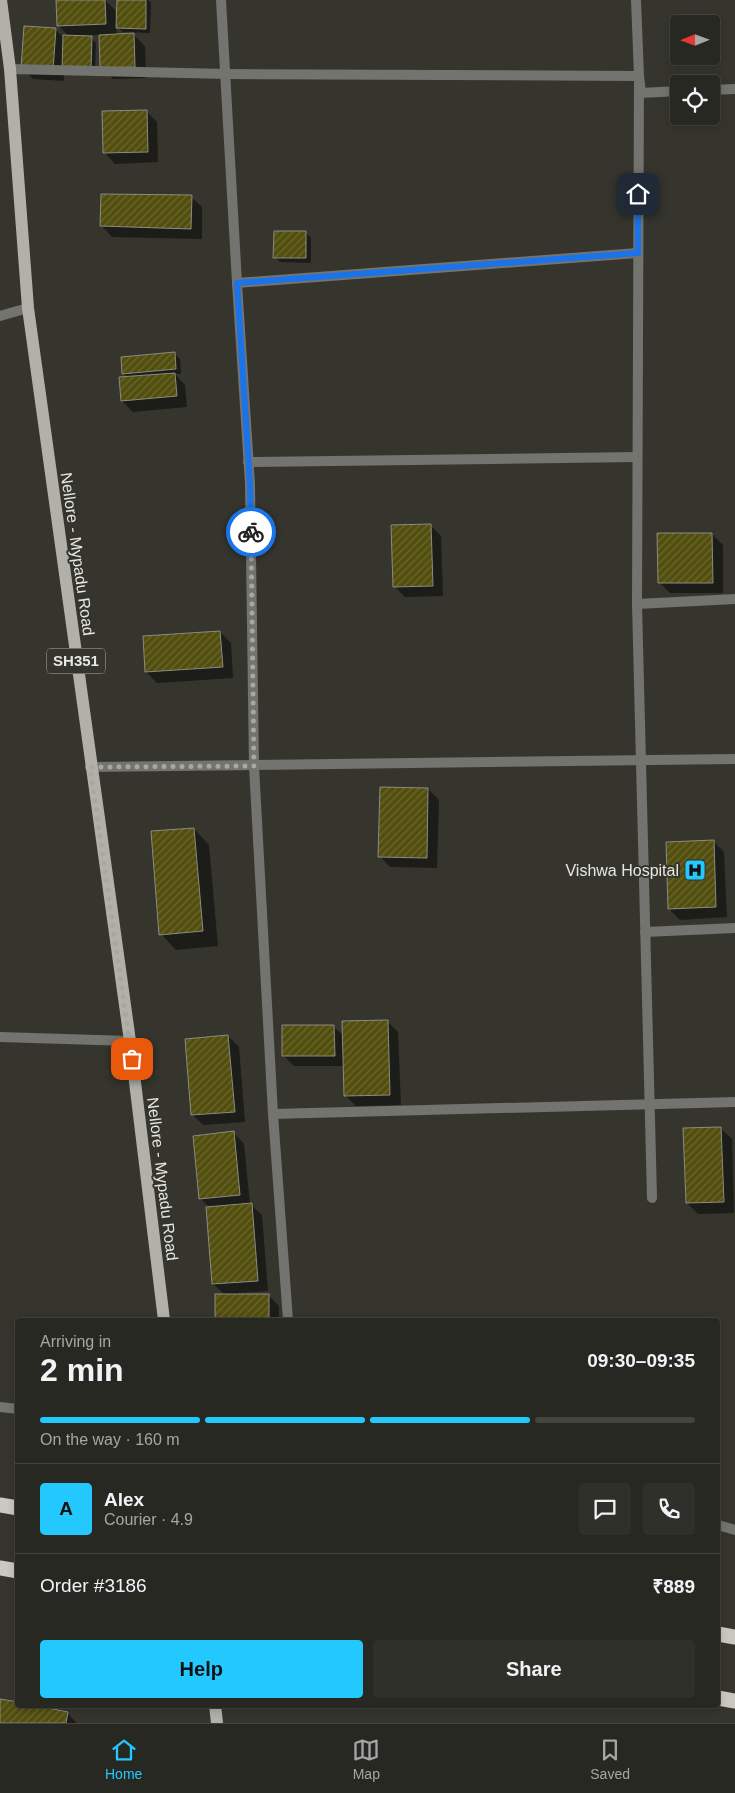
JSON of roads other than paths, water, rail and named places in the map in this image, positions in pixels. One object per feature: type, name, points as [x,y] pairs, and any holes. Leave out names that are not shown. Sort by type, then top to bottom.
[{"type":"highway","points":[[0,1505],[15,1508]]},
{"type":"highway","points":[[0,1568],[15,1570]]},
{"type":"highway","points":[[720,1634],[735,1637]]},
{"type":"highway","points":[[720,1698],[735,1701]]},
{"type":"main road","name":"Nellore - Mypadu Road","points":[[1,0],[10,69],[28,308],[90,767],[130,1041],[164,1318]]},
{"type":"main road","points":[[215,1708],[217,1723]]},
{"type":"street","points":[[221,0],[227,74],[237,283],[250,484],[254,766],[273,1114],[288,1318]]},
{"type":"street","points":[[636,0],[639,76],[637,604],[652,1198]]},
{"type":"street","points":[[10,69],[227,74],[639,76]]},
{"type":"street","points":[[639,76],[641,92],[670,91]]},
{"type":"street","points":[[720,90],[735,89]]},
{"type":"street","points":[[237,283],[638,253]]},
{"type":"street","points":[[0,316],[28,308]]},
{"type":"street","points":[[248,462],[637,457]]},
{"type":"street","points":[[637,604],[735,599]]},
{"type":"street","points":[[90,767],[735,759]]},
{"type":"street","points":[[645,932],[735,928]]},
{"type":"street","points":[[0,1037],[130,1041]]},
{"type":"street","points":[[273,1114],[650,1102],[735,1102]]},
{"type":"street","points":[[0,1407],[15,1409]]},
{"type":"street","points":[[720,1526],[735,1530]]},
{"type":"place","name":"Vishwa Hospital","points":[[695,870]]}]
